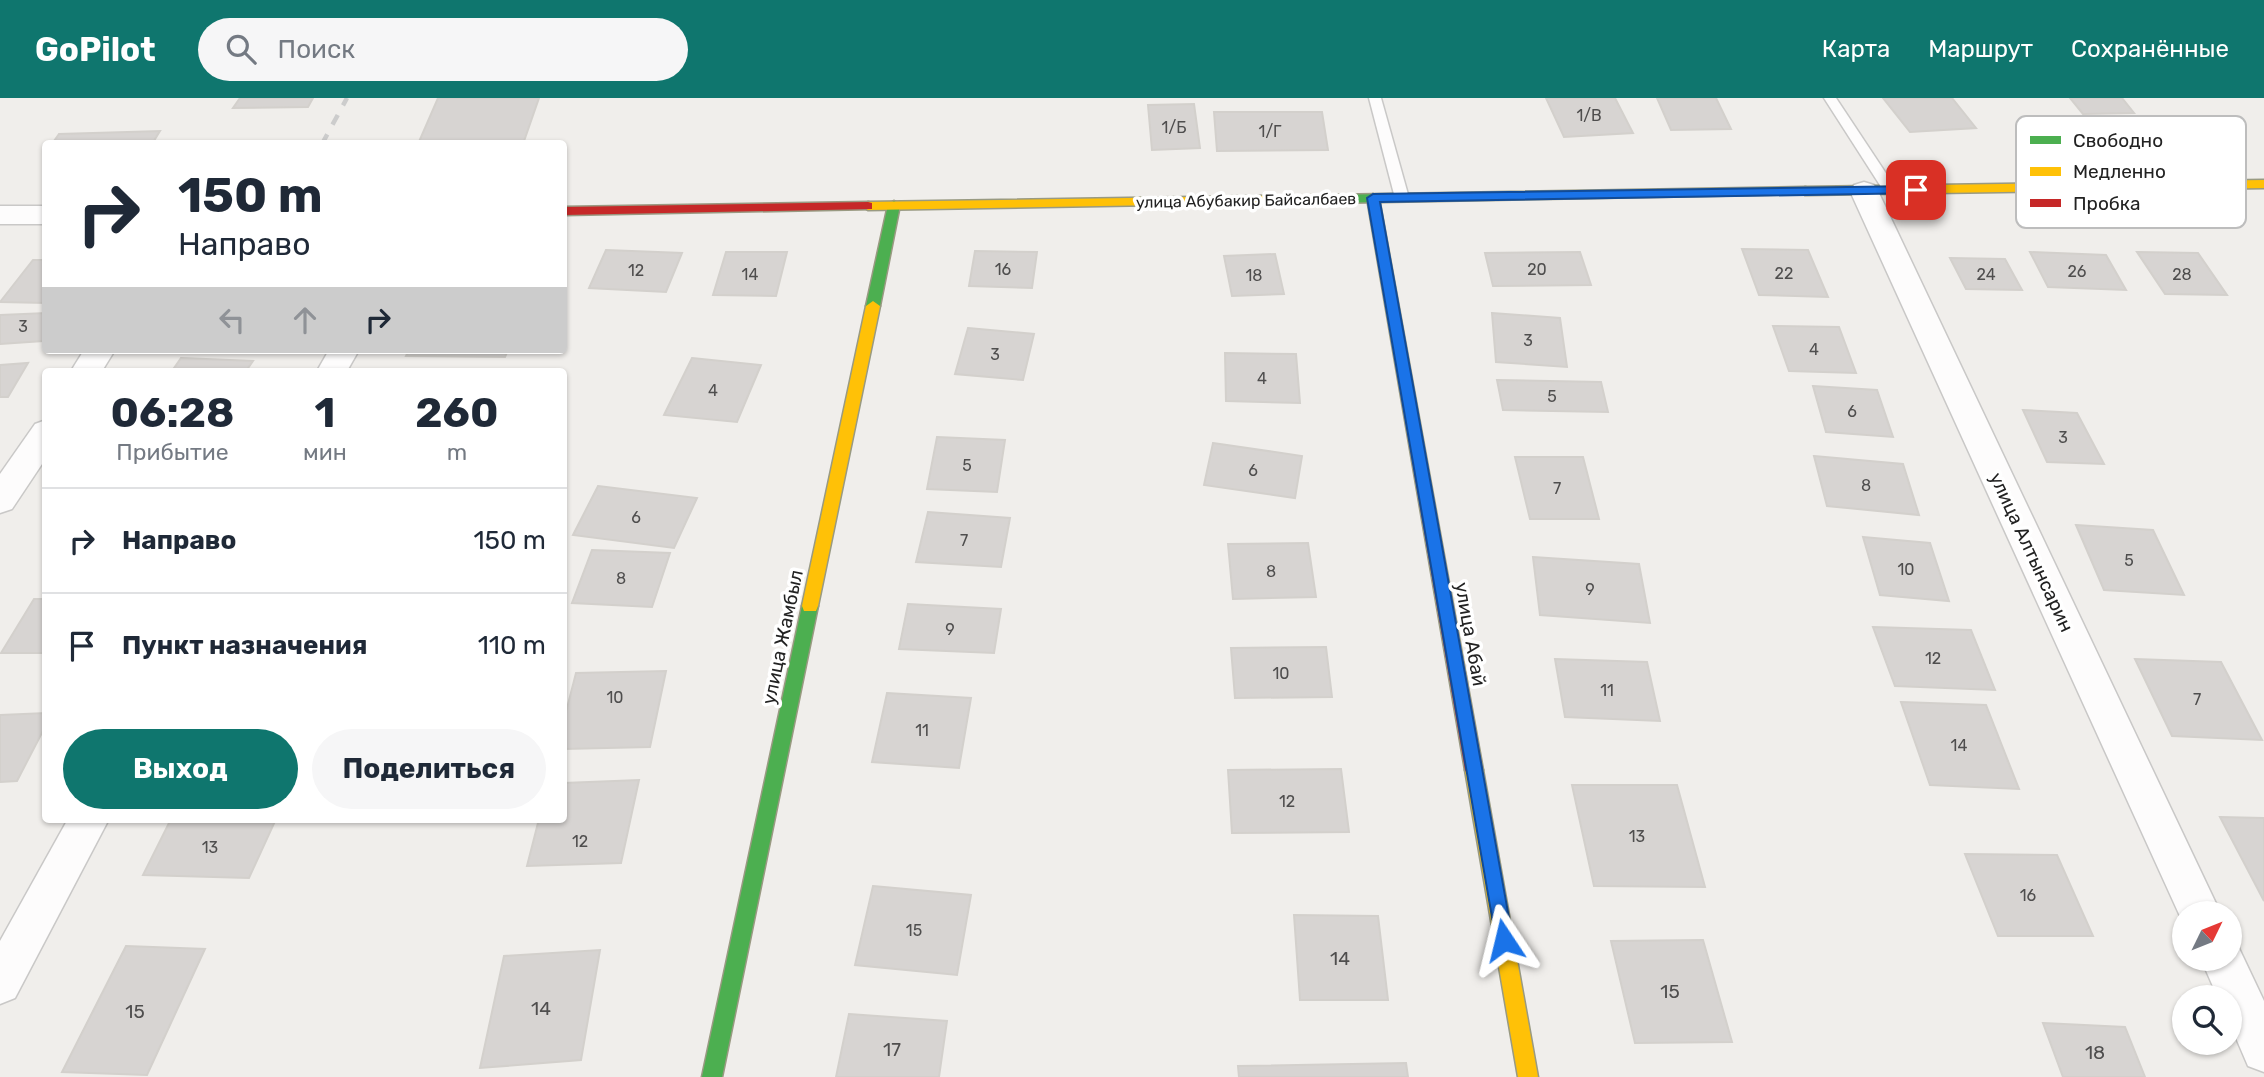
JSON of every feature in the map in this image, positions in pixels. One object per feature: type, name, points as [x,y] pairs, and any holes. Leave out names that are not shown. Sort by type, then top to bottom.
[{"type":"street","name":"улица Абубакир Байсалбаев","points":[[2246,184],[2264,184]]},
{"type":"street","name":"улица Абубакир Байсалбаев","points":[[567,211],[2016,188]]},
{"type":"street","name":"улица Алтынсарин","points":[[1877,190],[2194,901]]},
{"type":"street","name":"улица Абай","points":[[1373,198],[1528,1077]]},
{"type":"street","name":"улица Жамбыл","points":[[712,1077],[894,205]]},
{"type":"street","points":[[0,215],[42,215]]},
{"type":"street","points":[[0,500],[42,438]]},
{"type":"street","points":[[0,984],[87,823]]},
{"type":"street","points":[[2228,971],[2264,1050]]},
{"type":"lane","points":[[1375,98],[1402,198]]},
{"type":"lane","points":[[1830,98],[1877,190]]},
{"type":"building","points":[[240,98],[313,98],[308,107],[233,108]]},
{"type":"building","points":[[438,98],[539,98],[524,140],[420,140]]},
{"type":"building","points":[[1546,98],[1615,98],[1633,133],[1564,137]]},
{"type":"building","points":[[1657,98],[1716,98],[1731,129],[1671,130]]},
{"type":"building","points":[[1883,98],[1952,98],[1976,128],[1910,132]]},
{"type":"building","points":[[2070,98],[2122,98],[2134,113],[2083,114]]},
{"type":"building","points":[[1194,104],[1200,148],[1152,150],[1148,105]]},
{"type":"building","points":[[1214,112],[1322,112],[1328,150],[1217,151]]},
{"type":"building","points":[[160,131],[154,140],[55,140],[59,134]]},
{"type":"building","points":[[1742,249],[1808,250],[1828,297],[1759,295]]},
{"type":"building","points":[[606,250],[682,253],[666,292],[589,288]]},
{"type":"building","points":[[975,251],[1037,252],[1032,288],[969,286]]},
{"type":"building","points":[[726,252],[787,252],[776,296],[713,295]]},
{"type":"building","points":[[1580,252],[1591,285],[1493,286],[1485,253]]},
{"type":"building","points":[[2030,252],[2106,255],[2126,290],[2048,287]]},
{"type":"building","points":[[2137,252],[2198,253],[2227,295],[2165,294]]},
{"type":"building","points":[[1275,254],[1284,294],[1232,296],[1224,256]]},
{"type":"building","points":[[1950,258],[2005,259],[2022,290],[1966,289]]},
{"type":"building","points":[[33,260],[42,260],[42,303],[0,302]]},
{"type":"building","points":[[42,313],[42,341],[0,344],[0,315]]},
{"type":"building","points":[[1492,313],[1560,318],[1567,367],[1496,362]]},
{"type":"building","points":[[1773,326],[1839,327],[1856,373],[1789,371]]},
{"type":"building","points":[[968,328],[1034,334],[1023,380],[955,374]]},
{"type":"building","points":[[1225,353],[1296,354],[1300,403],[1226,401]]},
{"type":"building","points":[[407,354],[506,354],[505,357],[406,356]]},
{"type":"building","points":[[181,358],[253,361],[248,368],[174,368]]},
{"type":"building","points":[[692,358],[761,365],[737,422],[664,415]]},
{"type":"building","points":[[28,363],[8,397],[0,397],[0,365]]},
{"type":"building","points":[[1497,380],[1601,382],[1608,412],[1503,410]]},
{"type":"building","points":[[1813,386],[1877,390],[1893,437],[1826,432]]},
{"type":"building","points":[[2023,410],[2077,413],[2104,464],[2047,462]]},
{"type":"building","points":[[937,437],[1005,440],[997,492],[927,489]]},
{"type":"building","points":[[1213,443],[1302,456],[1295,498],[1204,485]]},
{"type":"building","points":[[1814,456],[1903,464],[1919,515],[1827,506]]},
{"type":"building","points":[[1515,457],[1583,457],[1599,519],[1530,519]]},
{"type":"building","points":[[598,486],[697,498],[674,548],[573,535]]},
{"type":"building","points":[[928,512],[1010,518],[1001,567],[916,562]]},
{"type":"building","points":[[2076,525],[2153,530],[2184,595],[2104,590]]},
{"type":"building","points":[[1863,537],[1930,543],[1949,601],[1880,595]]},
{"type":"building","points":[[1308,543],[1316,597],[1233,599],[1228,544]]},
{"type":"building","points":[[592,550],[670,553],[652,607],[572,603]]},
{"type":"building","points":[[1533,557],[1639,564],[1650,623],[1540,615]]},
{"type":"building","points":[[34,599],[42,599],[42,653],[1,653]]},
{"type":"building","points":[[908,604],[1001,609],[994,653],[899,649]]},
{"type":"building","points":[[1873,627],[1971,630],[1995,690],[1895,686]]},
{"type":"building","points":[[1326,647],[1332,697],[1235,698],[1231,648]]},
{"type":"building","points":[[1555,659],[1647,662],[1660,721],[1565,717]]},
{"type":"building","points":[[2135,659],[2221,662],[2262,740],[2172,736]]},
{"type":"building","points":[[666,671],[650,747],[567,749],[567,708],[576,673]]},
{"type":"building","points":[[887,693],[971,698],[959,768],[872,762]]},
{"type":"building","points":[[1901,702],[1986,705],[2019,789],[1930,785]]},
{"type":"building","points":[[42,713],[42,733],[17,781],[0,782],[0,715]]},
{"type":"building","points":[[1341,769],[1349,832],[1232,833],[1228,770]]},
{"type":"building","points":[[639,780],[621,863],[527,866],[538,823],[567,823],[567,783]]},
{"type":"building","points":[[1572,785],[1677,785],[1705,887],[1594,886]]},
{"type":"building","points":[[2220,817],[2264,818],[2264,901]]},
{"type":"building","points":[[169,823],[274,823],[249,878],[143,875]]},
{"type":"building","points":[[1965,854],[2057,855],[2093,936],[1998,936]]},
{"type":"building","points":[[873,886],[971,895],[957,975],[855,965]]},
{"type":"building","points":[[1294,915],[1378,916],[1388,1000],[1300,1000]]},
{"type":"building","points":[[1703,940],[1732,1042],[1635,1043],[1611,941]]},
{"type":"building","points":[[126,946],[205,949],[147,1075],[62,1072]]},
{"type":"building","points":[[600,950],[581,1060],[480,1068],[504,956]]},
{"type":"building","points":[[849,1014],[947,1021],[939,1077],[836,1077]]},
{"type":"building","points":[[2043,1023],[2125,1027],[2145,1077],[2063,1077]]},
{"type":"building","points":[[1406,1063],[1408,1077],[1239,1077],[1238,1066]]},
{"type":"railway","points":[[324,140],[347,98]]},
{"type":"traffic: fast","points":[[1328,199],[1805,191]]},
{"type":"traffic: fast","points":[[873,306],[894,205]]},
{"type":"traffic: fast","points":[[712,1077],[810,606]]},
{"type":"traffic: slow","points":[[2246,184],[2264,184]]},
{"type":"traffic: slow","points":[[1805,191],[2016,188]]},
{"type":"traffic: slow","points":[[868,206],[1328,199]]},
{"type":"traffic: slow","points":[[810,606],[873,306]]},
{"type":"traffic: slow","points":[[1474,770],[1528,1077]]},
{"type":"traffic: jam","points":[[1373,198],[1474,770]]},
{"type":"traffic: jam","points":[[567,211],[868,206]]},
{"type":"route","points":[[1504,940],[1373,198],[1916,190]]}]
